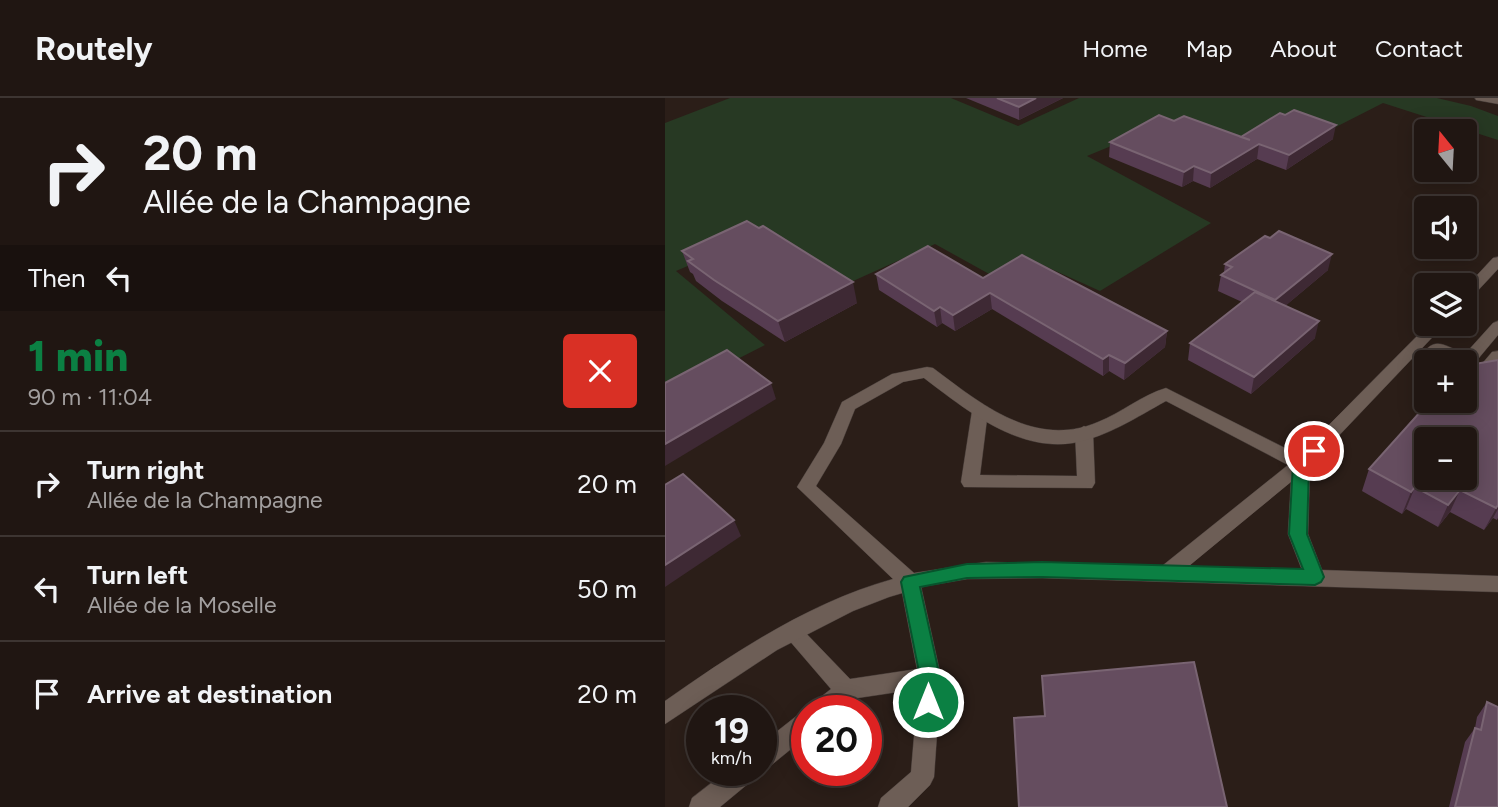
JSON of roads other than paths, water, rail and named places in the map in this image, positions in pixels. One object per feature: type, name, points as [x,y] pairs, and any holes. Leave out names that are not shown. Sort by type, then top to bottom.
[{"type":"street","points":[[1480,98],[1497,100]]},
{"type":"street","points":[[1477,283],[1498,261]]},
{"type":"street","points":[[1477,350],[1498,327]]},
{"type":"street","points":[[1167,573],[1301,464],[1425,336]]},
{"type":"street","points":[[1477,377],[1498,356]]},
{"type":"street","points":[[890,807],[922,777],[930,677],[910,582],[806,486],[832,444],[848,406],[898,378],[927,372],[980,411],[1033,436],[1072,437],[1110,423],[1166,394],[1301,464]]},
{"type":"street","points":[[980,411],[970,482],[1086,483],[1084,432]]},
{"type":"street","points":[[1301,464],[1298,534],[1315,577]]},
{"type":"street","points":[[665,714],[695,692],[792,632],[850,602],[910,582],[967,571],[1042,569],[1498,584]]},
{"type":"street","points":[[792,632],[846,690]]},
{"type":"street","points":[[840,695],[846,690],[930,677]]},
{"type":"street","points":[[665,699],[695,692]]},
{"type":"street","points":[[777,746],[791,735]]},
{"type":"street","points":[[701,807],[727,786]]}]
